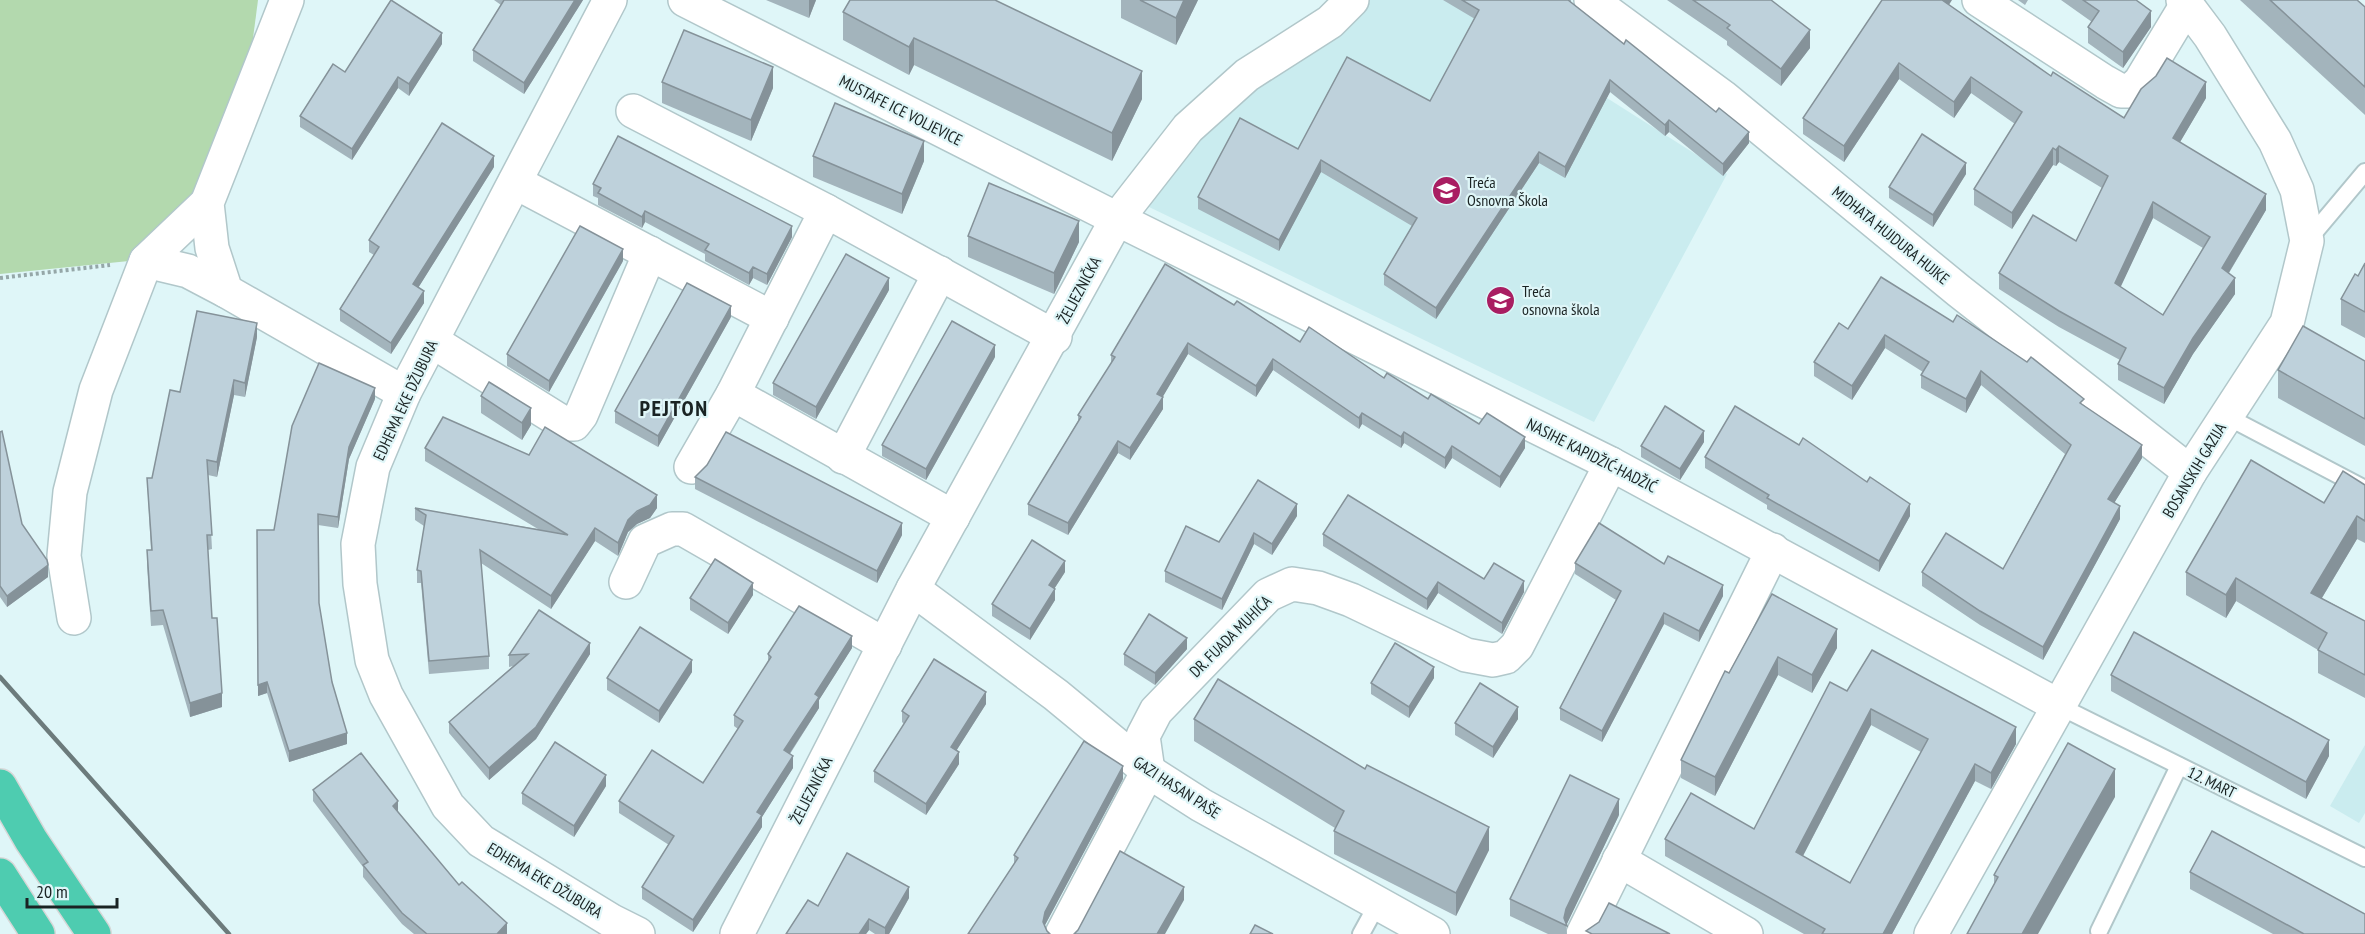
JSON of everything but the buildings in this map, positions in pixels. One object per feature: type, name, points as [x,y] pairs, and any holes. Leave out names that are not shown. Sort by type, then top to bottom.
[{"type":"highway","points":[[0,786],[31,840],[94,934]]},
{"type":"highway","points":[[0,875],[38,934]]},
{"type":"street","points":[[74,618],[64,556],[70,492],[96,390],[146,261],[207,203],[287,0]]},
{"type":"street","name":"EDHEMA EKE DŽUBURA","points":[[610,0],[404,393],[373,467],[358,544],[360,584],[372,660],[386,695],[448,806],[481,841],[612,921],[638,934]]},
{"type":"street","name":"MUSTAFE ICE VOLJEVICE","points":[[685,0],[1117,219]]},
{"type":"street","name":"ŽELJEZNIČKA","points":[[736,934],[913,588],[1055,336],[1117,219],[1188,128],[1247,75],[1330,22],[1352,0]]},
{"type":"street","name":"MIDHATA HUJDURA HUJKE","points":[[1591,0],[1723,98],[1959,291],[2190,472]]},
{"type":"street","points":[[1979,0],[2121,91],[2130,91],[2140,82],[2184,3]]},
{"type":"street","name":"BOSANSKIH GAZIJA","points":[[1931,934],[2190,472],[2226,416],[2297,328],[2307,241],[2297,190],[2275,141],[2210,36],[2184,3]]},
{"type":"street","points":[[633,111],[826,211],[1055,336]]},
{"type":"street","points":[[515,182],[772,318]]},
{"type":"street","points":[[207,203],[212,248],[226,291]]},
{"type":"street","points":[[692,467],[734,394],[826,211]]},
{"type":"street","name":"NASIHE KAPIDŽIĆ-HADŽIĆ","points":[[1117,219],[1611,464],[2060,706]]},
{"type":"street","points":[[432,341],[565,423],[574,424],[581,415],[650,253]]},
{"type":"street","points":[[146,261],[189,271],[404,393]]},
{"type":"street","points":[[843,457],[940,273]]},
{"type":"street","points":[[734,394],[953,517]]},
{"type":"street","name":"DR. FUADA MUHIĆA","points":[[1148,771],[1143,736],[1156,711],[1268,595],[1292,584],[1318,588],[1351,600],[1466,655],[1493,660],[1506,657],[1517,646],[1611,464]]},
{"type":"street","points":[[626,582],[645,541],[672,529],[683,529],[885,645]]},
{"type":"street","points":[[1583,934],[1773,550]]},
{"type":"street","name":"GAZI HASAN PAŠE","points":[[913,588],[1056,695],[1148,771],[1201,805],[1433,934]]},
{"type":"street","points":[[1062,934],[1148,771]]},
{"type":"street","points":[[1619,860],[1746,934]]},
{"type":"lane","points":[[2307,241],[2365,172]]},
{"type":"lane","points":[[2226,416],[2365,489]]},
{"type":"lane","name":"12. MART","points":[[2060,706],[2365,858]]},
{"type":"lane","points":[[2099,931],[2179,766]]},
{"type":"lane","points":[[1361,934],[1378,903]]},
{"type":"path","points":[[0,278],[146,261]]},
{"type":"shaded area","name":"Treća osnovna škola","points":[[1365,0],[1452,0],[1727,174],[1594,422],[1147,206],[1207,119]]},
{"type":"shaded area","points":[[2365,745],[2365,813],[2359,823],[2330,806]]},
{"type":"green space","points":[[0,0],[258,0],[239,146],[139,260],[0,274]]},
{"type":"railway","points":[[0,677],[229,934]]},
{"type":"place","name":"Treća Osnovna Škola","points":[[1446,191]]},
{"type":"place","name":"Treća osnovna škola","points":[[1501,300]]},
{"type":"district","name":"PEJTON","points":[[674,408]]}]
